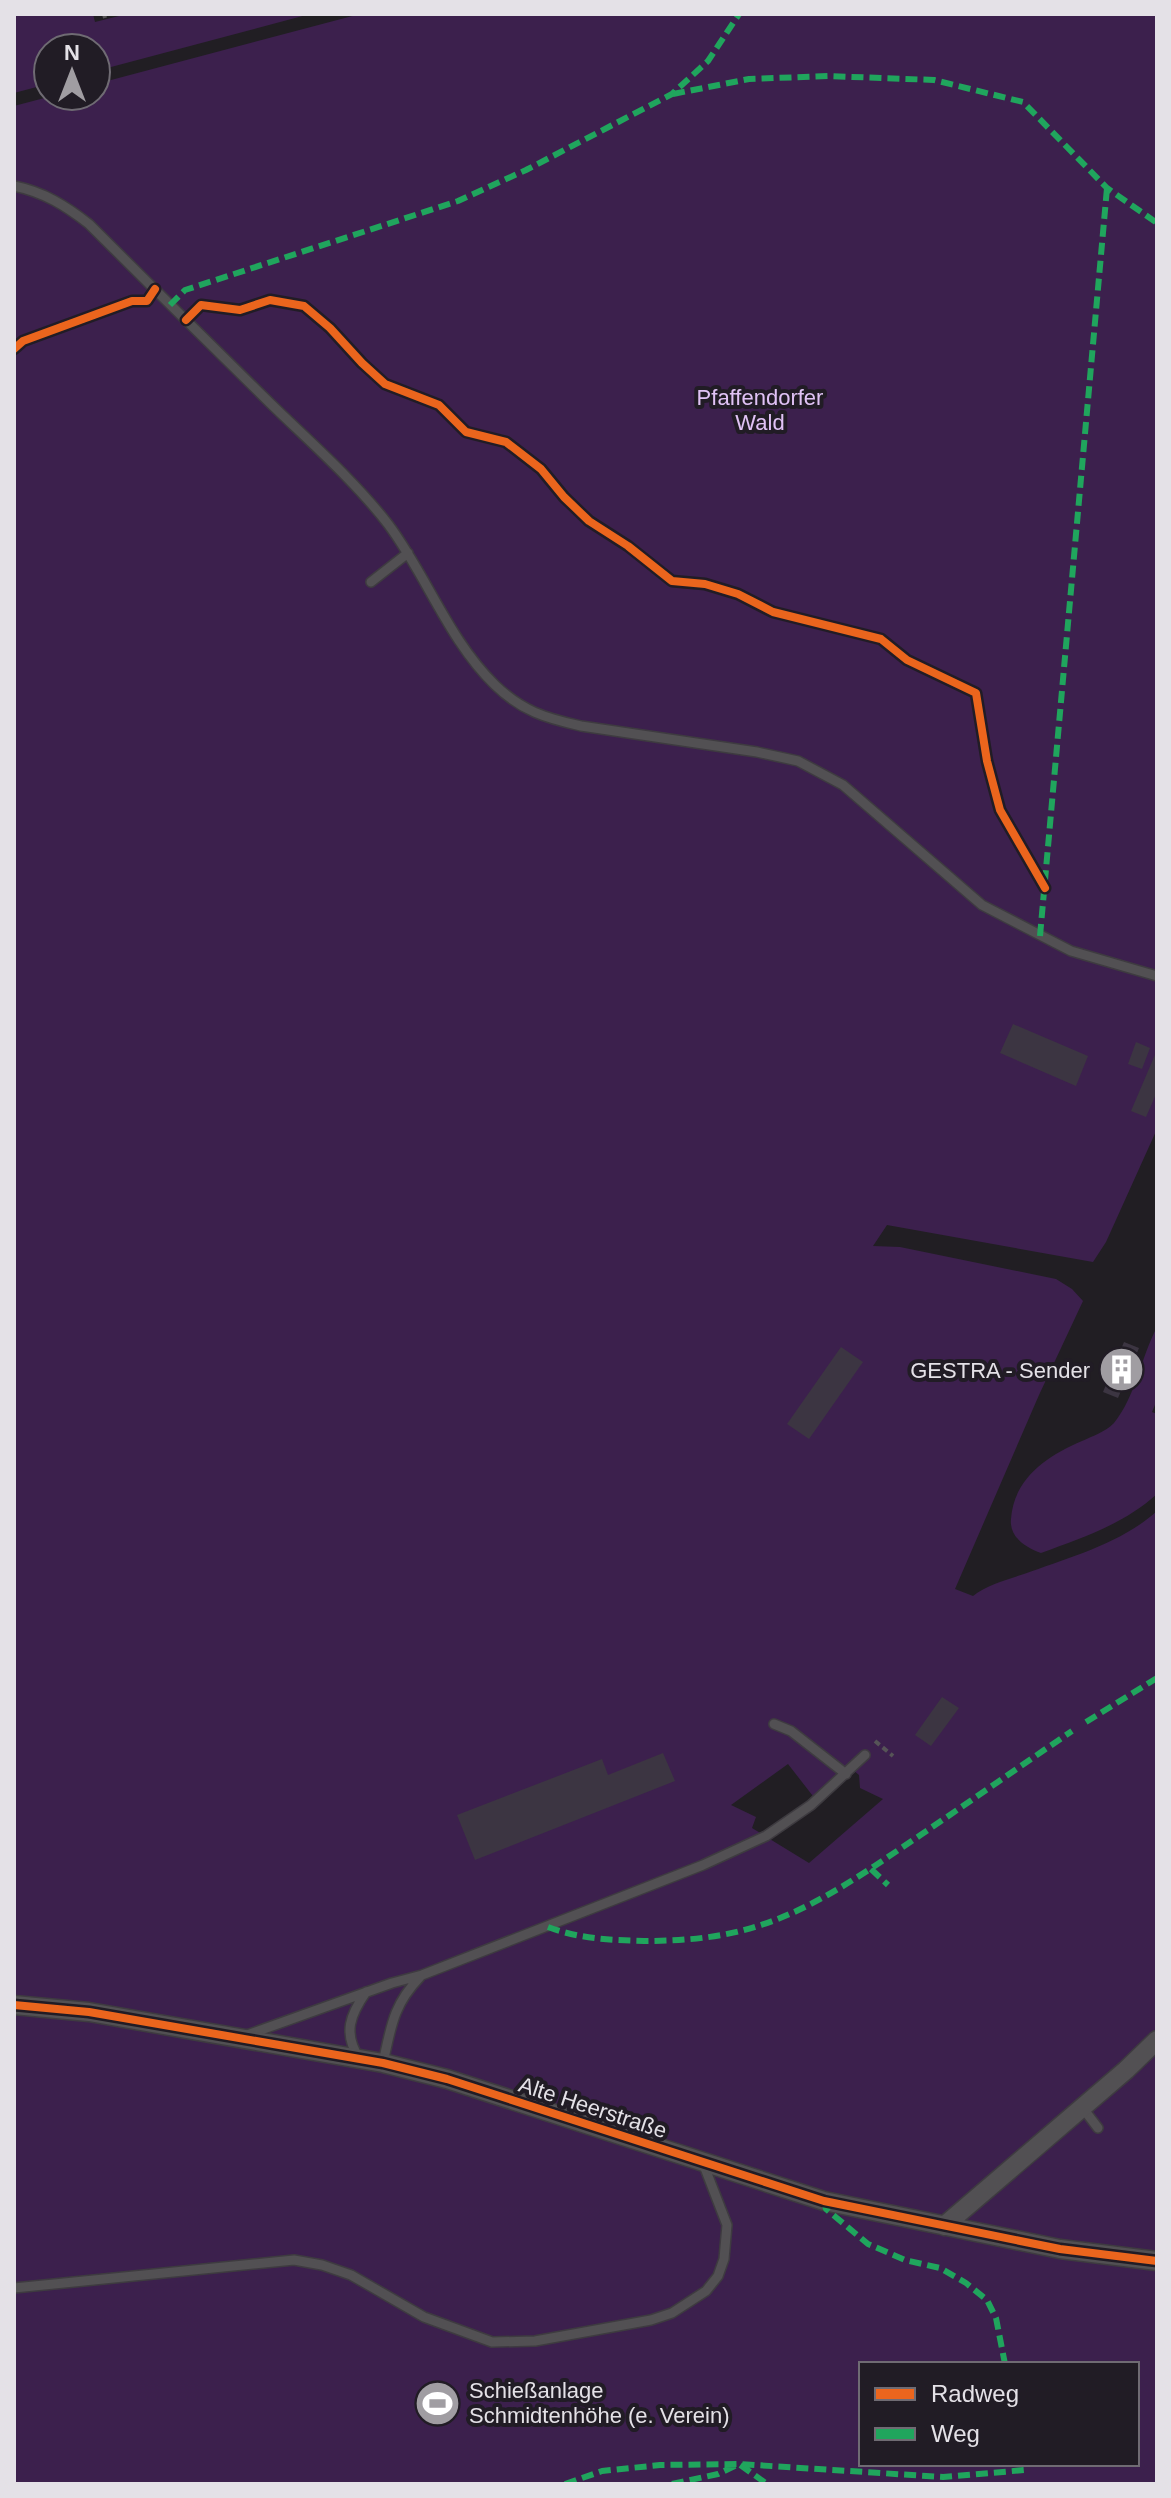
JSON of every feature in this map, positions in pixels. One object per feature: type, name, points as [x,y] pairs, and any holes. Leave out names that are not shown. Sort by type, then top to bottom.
[{"type":"street","name":"Alte Heerstraße","points":[[14,2005],[89,2012],[383,2063],[601,2127],[824,2201],[1060,2249],[1157,2261]]},
{"type":"street","points":[[944,2226],[1157,2041]]},
{"type":"lane","points":[[14,186],[57,201],[89,224],[330,462],[387,524],[408,553],[454,634],[492,682],[524,709],[581,726],[798,761],[843,785],[982,905],[1071,951],[1157,976]]},
{"type":"lane","points":[[371,582],[408,553]]},
{"type":"lane","points":[[774,1724],[791,1731],[846,1774]]},
{"type":"lane","points":[[240,2037],[422,1975],[703,1865],[766,1836],[811,1805],[865,1755]]},
{"type":"lane","points":[[383,2063],[403,1995],[422,1975]]},
{"type":"lane","points":[[361,2059],[352,2046],[350,2029],[354,2010],[366,1992]]},
{"type":"lane","points":[[1082,2107],[1098,2128]]},
{"type":"lane","points":[[14,2288],[294,2260],[351,2275],[424,2317],[492,2342],[535,2341],[616,2328],[672,2313],[706,2291],[718,2276],[724,2259],[727,2225],[703,2163]]},
{"type":"path","points":[[875,1741],[893,1756]]},
{"type":"green space","points":[[14,14],[93,14],[95,22],[119,14],[310,14],[112,67],[112,32],[32,32],[32,88],[14,93]]},
{"type":"green space","name":"Pfaffendorfer Wald","points":[[360,14],[1157,14],[1157,1129],[1106,1242],[1093,1262],[887,1225],[873,1246],[900,1247],[1056,1279],[1083,1301],[955,1589],[973,1596],[997,1583],[1111,1541],[1157,1511],[1157,2484],[14,2484],[14,106],[32,101],[32,112],[112,112],[112,80]],"holes":[[[788,1764],[816,1800],[852,1769],[859,1775],[860,1788],[883,1799],[809,1863],[752,1828],[756,1817],[731,1805]]]},
{"type":"green space","points":[[1157,1327],[1157,1400],[1152,1412],[1157,1414],[1157,1494],[1131,1514],[1087,1536],[1041,1553],[1030,1548],[1020,1541],[1011,1525],[1013,1504],[1018,1492],[1045,1461],[1114,1423],[1128,1401]]},
{"type":"building","points":[[1013,1024],[1088,1056],[1076,1086],[1000,1053]]},
{"type":"building","points":[[1136,1042],[1150,1048],[1142,1069],[1128,1064]]},
{"type":"building","points":[[1157,1050],[1157,1092],[1146,1117],[1131,1111]]},
{"type":"building","name":"GESTRA - Sender","points":[[1124,1342],[1139,1348],[1118,1398],[1103,1392]]},
{"type":"building","points":[[841,1347],[863,1362],[809,1439],[787,1424]]},
{"type":"building","points":[[942,1697],[959,1708],[931,1746],[915,1735]]},
{"type":"building","points":[[663,1753],[675,1781],[475,1860],[457,1815],[602,1759],[608,1775]]},
{"type":"marked path","points":[[170,305],[185,290],[458,201],[526,170],[672,94],[708,61],[739,14]]},
{"type":"marked path","points":[[673,94],[749,79],[828,76],[934,80],[1023,102],[1107,188],[1157,223]]},
{"type":"marked path","points":[[1040,936],[1107,188]]},
{"type":"marked path","points":[[1086,1722],[1157,1678]]},
{"type":"marked path","points":[[548,1927],[595,1938],[673,1940],[730,1933],[780,1918],[823,1898],[863,1873],[1072,1731]]},
{"type":"marked path","points":[[871,1869],[888,1885]]},
{"type":"marked path","points":[[824,2201],[826,2209],[868,2244],[905,2260],[940,2268],[987,2300],[996,2318],[1005,2362]]},
{"type":"marked path","points":[[565,2484],[602,2471],[660,2465],[739,2464],[943,2477],[1025,2470]]},
{"type":"marked path","points":[[672,2484],[718,2474],[739,2464],[767,2484]]},
{"type":"cycle path","points":[[14,349],[23,341],[132,301],[147,301],[155,289]]},
{"type":"cycle path","points":[[186,320],[201,305],[240,310],[270,300],[304,306],[385,384],[439,405],[466,432],[506,442],[541,469],[589,521],[628,546],[672,581],[705,584],[738,594],[773,612],[881,639],[907,660],[976,693],[987,761],[1000,810],[1045,888]]},
{"type":"cycle path","points":[[14,2005],[89,2012],[383,2063],[447,2079],[824,2201],[1060,2249],[1157,2261]]},
{"type":"place","name":"GESTRA - Sender","points":[[1121,1370]]},
{"type":"place","name":"Schießanlage Schmidtenhöhe (e. Verein)","points":[[438,2403]]}]
